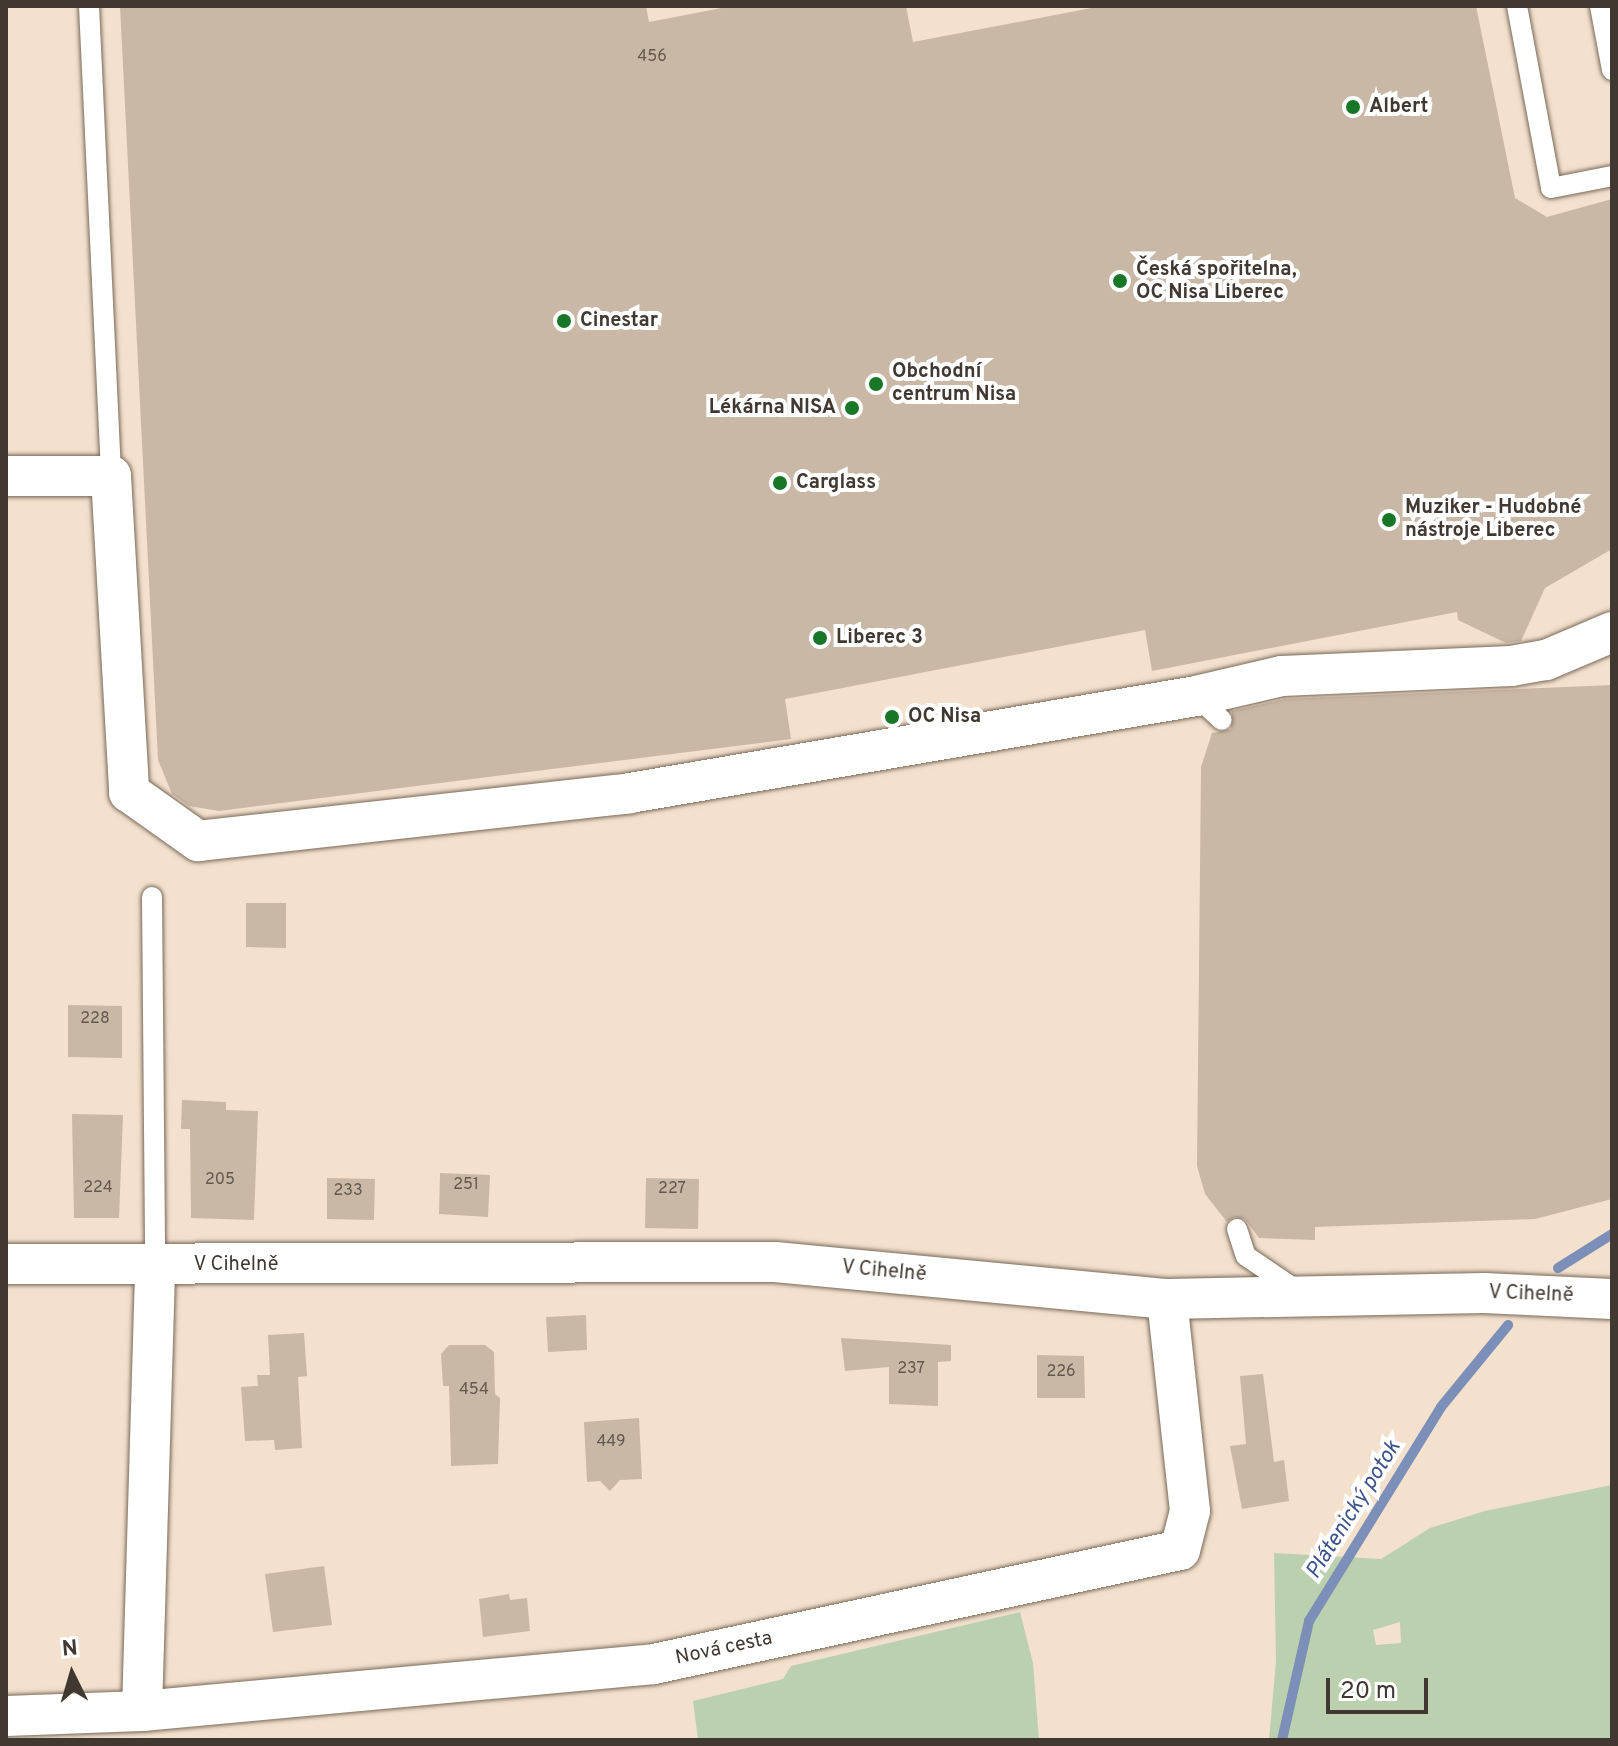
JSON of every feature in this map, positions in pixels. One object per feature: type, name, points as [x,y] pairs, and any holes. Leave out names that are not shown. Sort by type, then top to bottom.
[{"type":"street","points":[[6,476],[111,476],[129,792],[198,841],[630,793],[1209,708],[1282,676],[1546,660],[1612,632]]},
{"type":"street","name":"V Cihelně","points":[[6,1264],[775,1262],[1167,1299],[1484,1293],[1612,1299]]},
{"type":"street","points":[[142,1711],[155,1265]]},
{"type":"street","name":"Nová cesta","points":[[6,1716],[142,1711],[654,1664],[1180,1550],[1190,1511],[1167,1299]]},
{"type":"lane","points":[[89,6],[111,476]]},
{"type":"lane","points":[[1517,6],[1551,188],[1612,176]]},
{"type":"lane","points":[[1600,6],[1612,70]]},
{"type":"lane","points":[[152,897],[155,1265]]},
{"type":"lane","points":[[1237,1229],[1246,1256],[1268,1275],[1320,1296]]},
{"type":"green space","points":[[1612,1485],[1612,1740],[1269,1740],[1276,1661],[1274,1553],[1381,1559],[1430,1528],[1485,1511]],"holes":[[[1400,1622],[1401,1643],[1376,1645],[1373,1630]]]},
{"type":"green space","points":[[1020,1612],[1033,1663],[1039,1740],[698,1740],[693,1701],[783,1679],[791,1666]]},
{"type":"building","name":"Obchodní centrum Nisa","points":[[120,6],[646,6],[649,22],[732,6],[906,6],[913,42],[1102,6],[1476,6],[1515,198],[1547,217],[1612,199],[1612,549],[1545,588],[1521,641],[1506,643],[1458,620],[1457,612],[1152,671],[1145,630],[785,699],[791,739],[219,811],[189,806],[172,794],[158,760]]},
{"type":"building","points":[[1612,685],[1612,1199],[1535,1219],[1315,1227],[1315,1240],[1259,1238],[1245,1219],[1234,1217],[1227,1222],[1205,1194],[1197,1166],[1201,767],[1212,733],[1231,729],[1232,711],[1285,699]]},
{"type":"building","points":[[246,903],[286,903],[286,948],[246,947]]},
{"type":"building","points":[[68,1005],[122,1006],[122,1058],[68,1057]]},
{"type":"building","points":[[182,1100],[226,1102],[226,1110],[258,1111],[254,1220],[191,1218],[190,1129],[181,1129]]},
{"type":"building","points":[[72,1114],[123,1115],[119,1218],[74,1218]]},
{"type":"building","points":[[440,1173],[490,1175],[488,1217],[439,1214]]},
{"type":"building","points":[[327,1178],[375,1179],[374,1220],[327,1219]]},
{"type":"building","points":[[646,1178],[699,1179],[698,1229],[645,1228]]},
{"type":"building","points":[[586,1315],[587,1350],[548,1352],[546,1317]]},
{"type":"building","points":[[304,1333],[307,1376],[298,1377],[302,1448],[275,1450],[274,1440],[245,1441],[241,1387],[258,1386],[257,1375],[270,1375],[268,1335]]},
{"type":"building","points":[[841,1338],[951,1345],[951,1361],[938,1362],[938,1406],[889,1404],[889,1367],[845,1371]]},
{"type":"building","points":[[449,1345],[485,1345],[494,1352],[495,1394],[500,1398],[498,1464],[451,1466],[449,1386],[443,1386],[441,1354]]},
{"type":"building","points":[[1037,1355],[1084,1356],[1085,1398],[1037,1398]]},
{"type":"building","points":[[1263,1374],[1274,1462],[1284,1460],[1289,1501],[1242,1509],[1230,1446],[1246,1444],[1240,1376]]},
{"type":"building","points":[[639,1418],[642,1479],[620,1480],[610,1491],[600,1481],[587,1482],[584,1422]]},
{"type":"building","points":[[324,1566],[332,1625],[273,1632],[265,1574]]},
{"type":"building","points":[[509,1594],[510,1600],[527,1598],[530,1631],[483,1637],[479,1599]]},
{"type":"waterway","name":"Plátenický potok","points":[[1558,1268],[1612,1234]]},
{"type":"waterway","name":"Plátenický potok","points":[[1282,1740],[1309,1621],[1441,1407],[1508,1325]]},
{"type":"place","name":"Albert","points":[[1353,107]]},
{"type":"place","name":"Česká spořitelna, OC Nisa Liberec","points":[[1120,281]]},
{"type":"place","name":"Cinestar","points":[[564,321]]},
{"type":"place","name":"Obchodní centrum Nisa","points":[[876,384]]},
{"type":"place","name":"Lékárna NISA","points":[[852,408]]},
{"type":"place","name":"Carglass","points":[[780,483]]},
{"type":"place","name":"Muziker - Hudobné nástroje Liberec","points":[[1389,520]]},
{"type":"place","name":"Liberec 3","points":[[820,638]]},
{"type":"place","name":"OC Nisa","points":[[892,717]]}]
